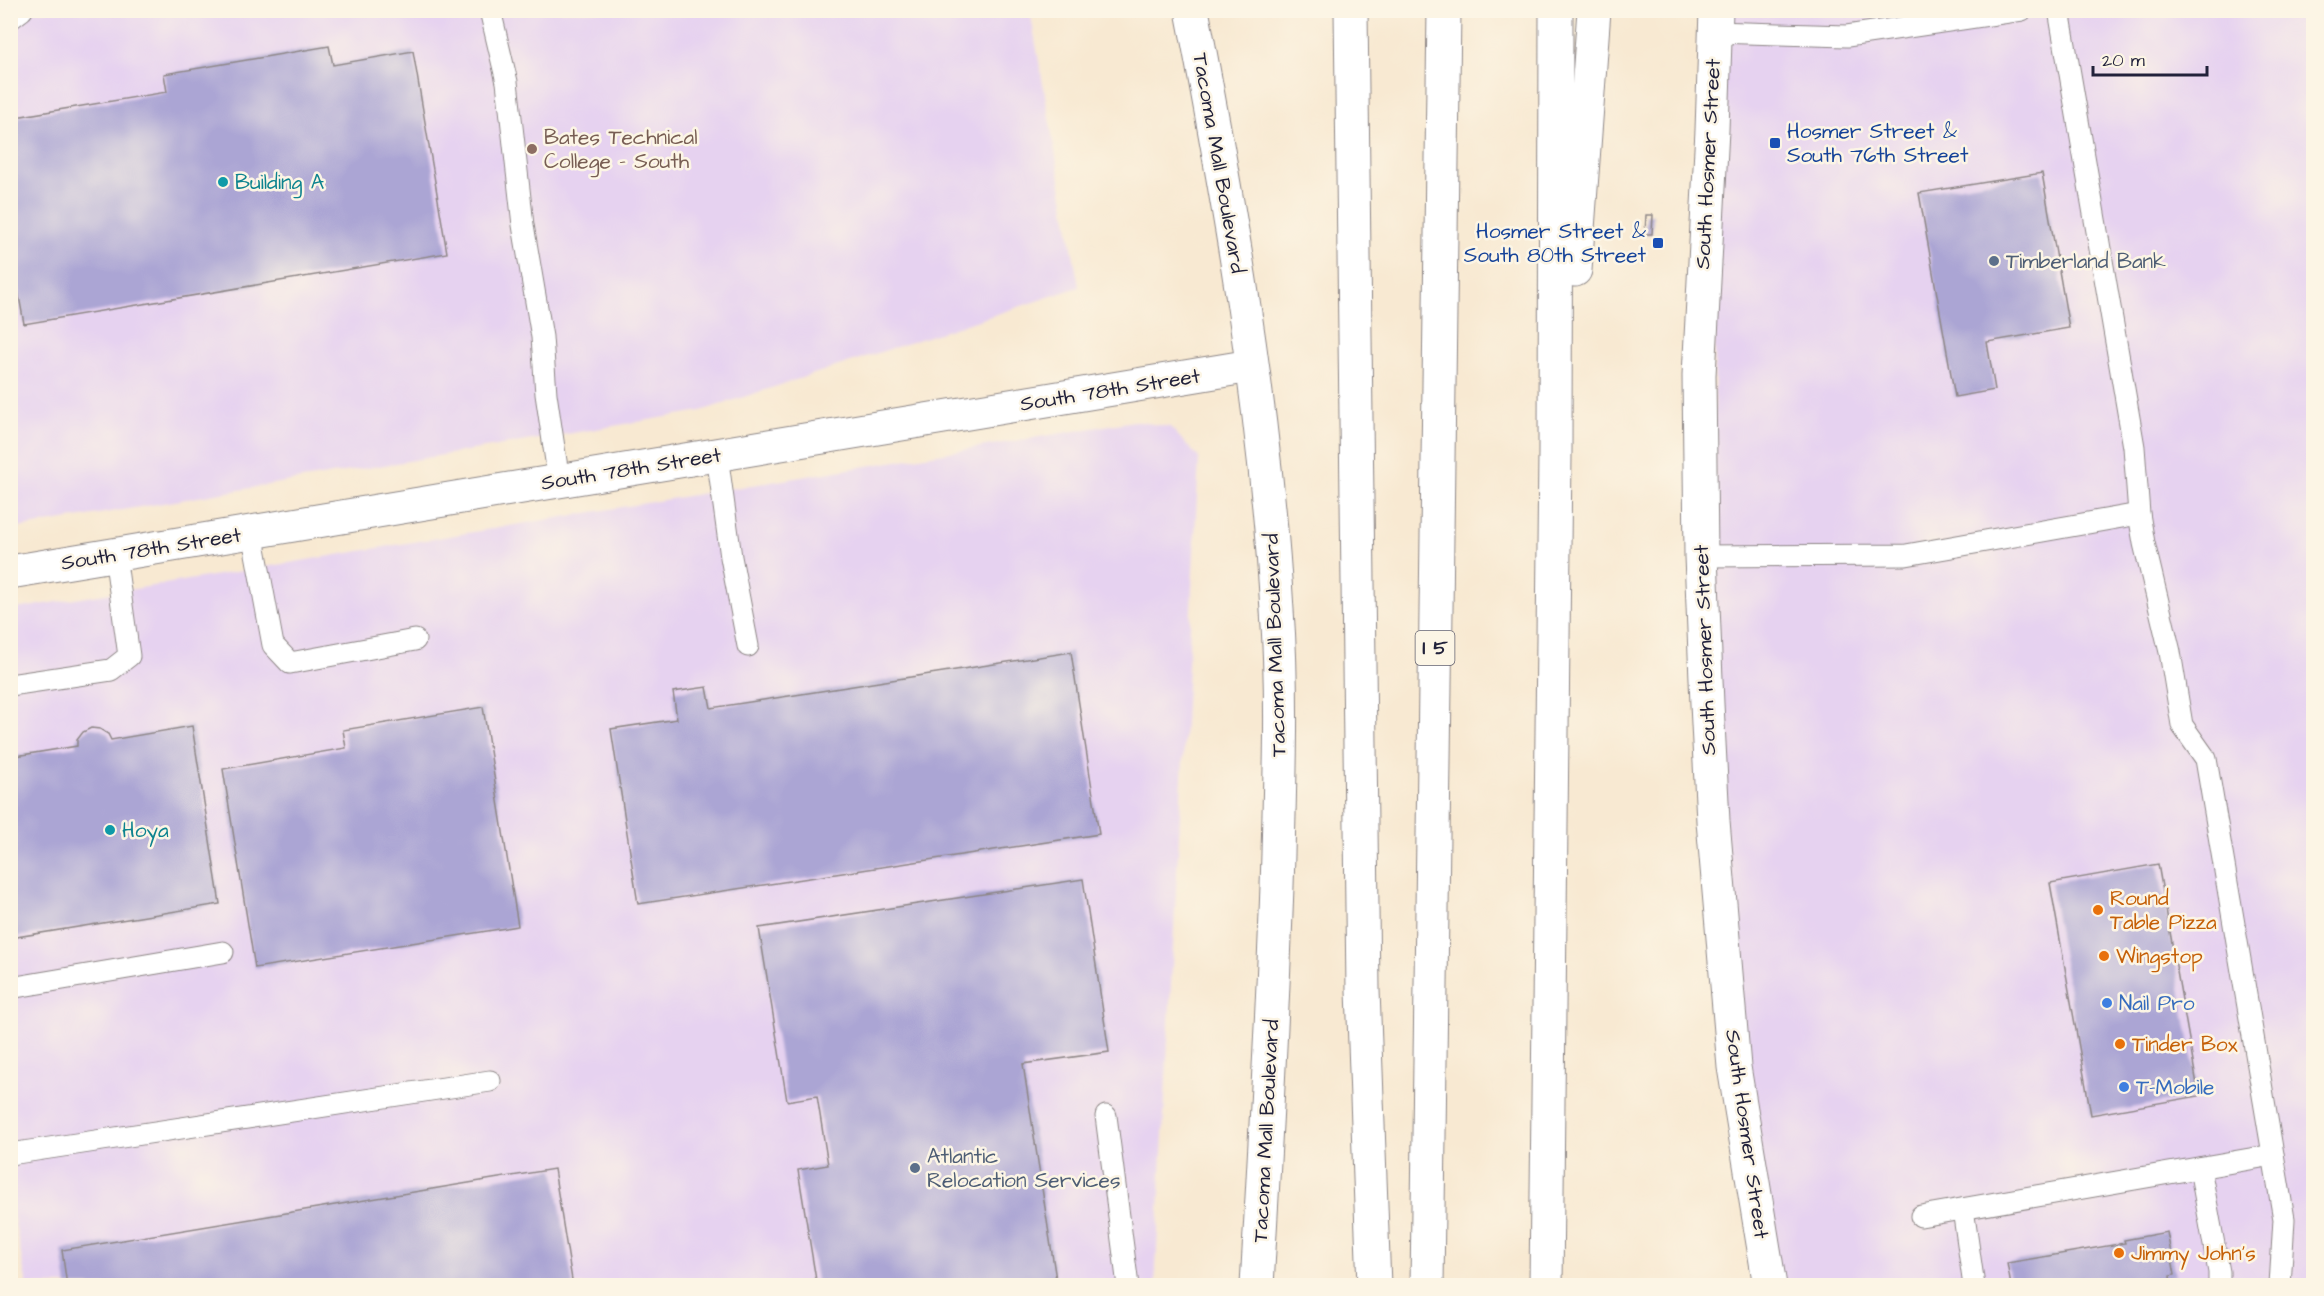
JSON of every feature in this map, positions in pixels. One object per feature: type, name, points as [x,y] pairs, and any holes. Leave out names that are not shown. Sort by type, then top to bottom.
[{"type":"main road","name":"Tacoma Mall Boulevard","points":[[1192,10],[1234,243],[1267,482],[1278,613],[1280,762],[1275,964],[1257,1286]]},
{"type":"main road","points":[[1351,10],[1362,966],[1374,1286]]},
{"type":"main road","name":"I 5","points":[[1427,1286],[1444,10]]},
{"type":"main road","points":[[1546,1286],[1555,454],[1556,10]]},
{"type":"main road","points":[[1555,454],[1575,269],[1594,10]]},
{"type":"main road","name":"South Hosmer Street","points":[[1715,21],[1712,130],[1699,375],[1701,556],[1713,821],[1734,1066],[1770,1286]]},
{"type":"main road","name":"South 78th Street","points":[[10,572],[1251,366]]},
{"type":"lane","points":[[10,19],[22,10]]},
{"type":"lane","points":[[490,10],[507,82],[523,225],[542,337],[546,394],[559,481]]},
{"type":"lane","points":[[1715,21],[1847,36],[2022,10]]},
{"type":"lane","points":[[2059,10],[2134,447],[2139,514],[2144,543],[2170,652],[2182,725],[2206,759],[2284,1219],[2280,1286]]},
{"type":"lane","points":[[717,455],[731,557],[748,646]]},
{"type":"lane","points":[[1701,556],[1906,555],[2139,514]]},
{"type":"lane","points":[[252,532],[273,645],[290,663],[415,640]]},
{"type":"lane","points":[[10,685],[111,670],[129,656],[115,555]]},
{"type":"lane","points":[[10,988],[223,952]]},
{"type":"lane","points":[[10,1154],[490,1081]]},
{"type":"lane","points":[[1106,1116],[1128,1286]]},
{"type":"lane","points":[[1921,1216],[2273,1155]]},
{"type":"lane","points":[[2200,1168],[2219,1272],[2218,1286]]},
{"type":"lane","points":[[1963,1209],[1974,1286]]},
{"type":"shaded area","name":"Bates Technical College - South","points":[[11,11],[1030,11],[1079,287],[701,411],[11,529]]},
{"type":"shaded area","points":[[1716,11],[2313,11],[2313,1285],[1770,1285],[1713,821]]},
{"type":"shaded area","points":[[1134,421],[1170,427],[1199,458],[1155,1285],[27,1285],[10,1199],[10,610]]},
{"type":"building","name":"Building A","points":[[329,46],[333,65],[413,51],[447,253],[24,324],[10,245],[10,118],[167,92],[164,74]]},
{"type":"building","name":"Timberland Bank","points":[[2042,173],[2069,328],[1987,342],[1995,390],[1955,397],[1919,193]]},
{"type":"building","points":[[1646,215],[1653,215],[1652,234],[1645,234]]},
{"type":"building","points":[[1071,652],[1099,834],[638,904],[611,729],[677,719],[673,692],[707,687],[711,708]]},
{"type":"building","points":[[483,707],[518,926],[255,968],[223,769],[346,748],[343,730]]},
{"type":"building","name":"Hoya","points":[[192,726],[220,904],[10,938],[10,757],[77,746],[77,740],[83,732],[91,728],[100,729],[108,734],[111,740]]},
{"type":"building","points":[[2158,864],[2199,1096],[2091,1115],[2050,883]]},
{"type":"building","points":[[1083,879],[1109,1052],[1023,1064],[1057,1286],[817,1286],[798,1170],[828,1165],[817,1096],[787,1101],[759,928]]},
{"type":"building","points":[[554,1169],[573,1286],[67,1286],[62,1250]]},
{"type":"building","name":"Jimmy John's","points":[[2167,1232],[2175,1275],[2170,1276],[2171,1286],[2011,1286],[2007,1263],[2125,1243],[2124,1240]]},
{"type":"place","name":"Hosmer Street & South 76th Street","points":[[1775,143]]},
{"type":"place","name":"Bates Technical College - South","points":[[532,149]]},
{"type":"place","name":"Building A","points":[[223,182]]},
{"type":"place","name":"Hosmer Street & South 80th Street","points":[[1658,243]]},
{"type":"place","name":"Timberland Bank","points":[[1994,261]]},
{"type":"place","name":"Hoya","points":[[110,830]]},
{"type":"place","name":"Round Table Pizza","points":[[2098,910]]},
{"type":"place","name":"Wingstop","points":[[2104,956]]},
{"type":"place","name":"Nail Pro","points":[[2107,1003]]},
{"type":"place","name":"Tinder Box","points":[[2120,1044]]},
{"type":"place","name":"T-Mobile","points":[[2124,1087]]},
{"type":"place","name":"Atlantic Relocation Services","points":[[915,1168]]},
{"type":"place","name":"Jimmy John's","points":[[2119,1253]]}]
